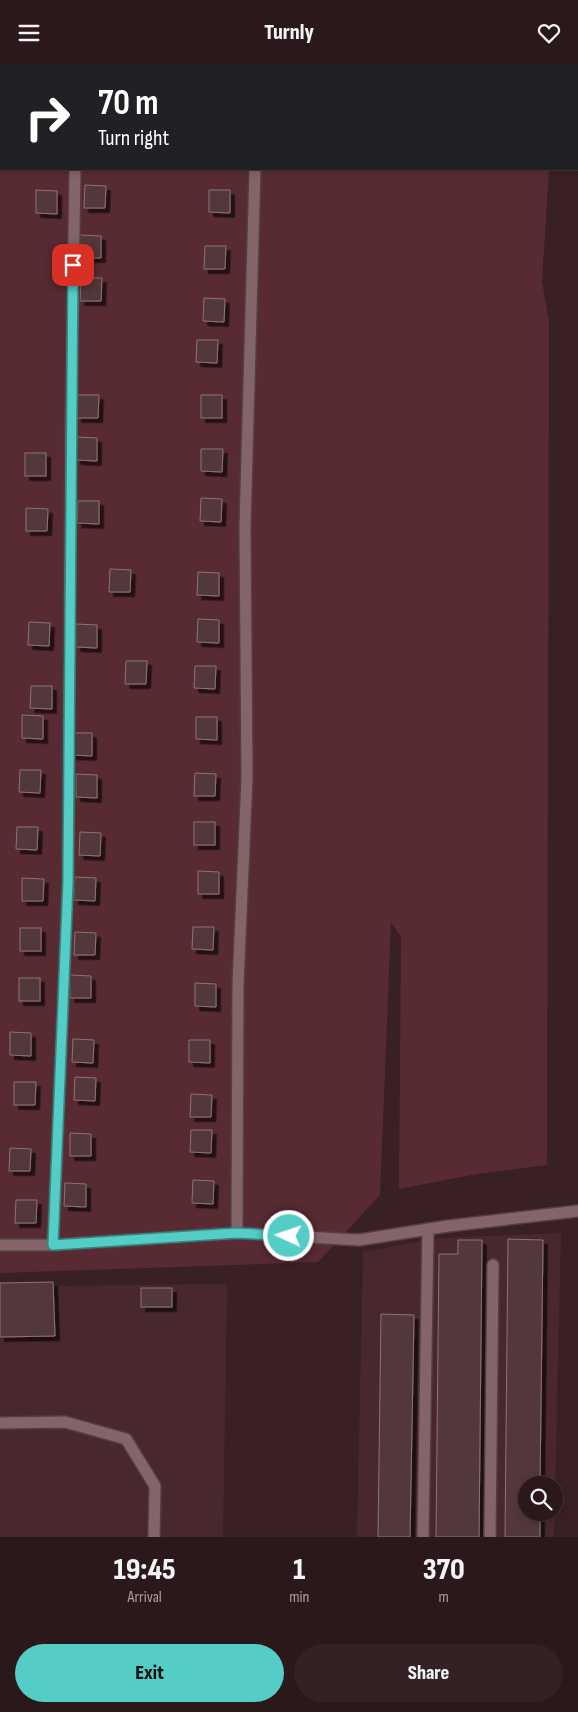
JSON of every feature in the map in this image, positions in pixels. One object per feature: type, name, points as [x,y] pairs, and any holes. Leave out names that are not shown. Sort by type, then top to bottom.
[{"type":"lane","points":[[53,1245],[68,883],[71,420],[75,170]]},
{"type":"lane","points":[[237,1233],[238,983],[247,778],[245,527],[255,170]]},
{"type":"lane","points":[[0,1245],[53,1245],[237,1233],[359,1240],[428,1229],[578,1211]]},
{"type":"lane","points":[[422,1537],[428,1229]]},
{"type":"lane","points":[[490,1537],[493,1265]]},
{"type":"lane","points":[[0,1423],[65,1423],[126,1439],[155,1486],[154,1537]]},
{"type":"shaded area","points":[[0,170],[549,170],[542,281],[549,322],[547,1165],[477,1174],[399,1189],[401,937],[391,922],[380,1195],[318,1262],[0,1273]]},
{"type":"shaded area","points":[[561,1233],[555,1476],[518,1476],[518,1521],[554,1521],[554,1537],[357,1537],[363,1252],[439,1238]]},
{"type":"shaded area","points":[[53,1282],[54,1286],[227,1284],[223,1537],[0,1537],[0,1283]]},
{"type":"building","points":[[85,185],[106,186],[105,208],[84,208]]},
{"type":"building","points":[[36,190],[57,191],[57,214],[36,213]]},
{"type":"building","points":[[209,190],[230,190],[230,213],[209,212]]},
{"type":"building","points":[[80,235],[101,236],[101,258],[80,258]]},
{"type":"building","points":[[205,246],[226,246],[225,269],[204,269]]},
{"type":"building","points":[[81,278],[102,278],[101,301],[80,301]]},
{"type":"building","points":[[204,298],[225,299],[224,322],[203,321]]},
{"type":"building","points":[[197,340],[218,340],[217,363],[196,362]]},
{"type":"building","points":[[77,395],[99,395],[98,418],[77,418]]},
{"type":"building","points":[[201,395],[222,395],[222,418],[201,418]]},
{"type":"building","points":[[76,437],[97,438],[97,461],[76,460]]},
{"type":"building","points":[[201,449],[223,449],[222,472],[201,471]]},
{"type":"building","points":[[25,453],[46,453],[46,476],[25,476]]},
{"type":"building","points":[[201,498],[222,499],[221,522],[200,521]]},
{"type":"building","points":[[78,501],[99,501],[99,524],[77,523]]},
{"type":"building","points":[[26,508],[48,509],[47,531],[26,531]]},
{"type":"building","points":[[110,569],[131,570],[130,592],[109,592]]},
{"type":"building","points":[[198,572],[219,573],[219,596],[197,595]]},
{"type":"building","points":[[198,619],[219,620],[219,643],[197,642]]},
{"type":"building","points":[[29,622],[50,623],[49,646],[28,645]]},
{"type":"building","points":[[76,624],[97,625],[97,648],[76,647]]},
{"type":"building","points":[[126,661],[147,661],[146,684],[125,684]]},
{"type":"building","points":[[195,666],[216,666],[215,689],[194,688]]},
{"type":"building","points":[[31,686],[52,686],[52,709],[30,708]]},
{"type":"building","points":[[22,715],[43,716],[43,739],[22,738]]},
{"type":"building","points":[[196,717],[217,717],[217,740],[196,739]]},
{"type":"building","points":[[71,733],[92,733],[92,756],[71,755]]},
{"type":"building","points":[[20,770],[41,770],[40,793],[19,792]]},
{"type":"building","points":[[195,773],[216,774],[215,796],[194,796]]},
{"type":"building","points":[[76,774],[97,775],[97,798],[76,797]]},
{"type":"building","points":[[194,822],[215,822],[215,845],[194,845]]},
{"type":"building","points":[[17,827],[38,827],[37,850],[16,849]]},
{"type":"building","points":[[80,832],[101,833],[100,856],[79,855]]},
{"type":"building","points":[[198,871],[219,872],[219,894],[198,894]]},
{"type":"building","points":[[75,877],[96,878],[95,901],[74,900]]},
{"type":"building","points":[[22,878],[44,879],[43,901],[22,901]]},
{"type":"building","points":[[193,927],[214,927],[213,950],[192,949]]},
{"type":"building","points":[[20,928],[41,928],[41,951],[20,951]]},
{"type":"building","points":[[75,932],[96,933],[95,955],[74,955]]},
{"type":"building","points":[[70,975],[91,976],[91,998],[70,998]]},
{"type":"building","points":[[19,978],[40,978],[40,1001],[19,1001]]},
{"type":"building","points":[[195,983],[216,984],[216,1007],[195,1006]]},
{"type":"building","points":[[10,1032],[31,1033],[31,1056],[10,1055]]},
{"type":"building","points":[[73,1039],[94,1040],[93,1063],[72,1062]]},
{"type":"building","points":[[189,1040],[210,1040],[210,1063],[189,1062]]},
{"type":"building","points":[[75,1077],[96,1078],[95,1101],[74,1100]]},
{"type":"building","points":[[14,1082],[36,1082],[35,1105],[14,1105]]},
{"type":"building","points":[[191,1094],[212,1095],[211,1117],[190,1117]]},
{"type":"building","points":[[191,1130],[212,1130],[211,1153],[190,1152]]},
{"type":"building","points":[[70,1133],[91,1134],[91,1156],[70,1156]]},
{"type":"building","points":[[10,1148],[31,1149],[30,1171],[9,1171]]},
{"type":"building","points":[[193,1180],[214,1181],[213,1204],[192,1203]]},
{"type":"building","points":[[65,1183],[86,1184],[86,1207],[64,1206]]},
{"type":"building","points":[[16,1200],[37,1200],[36,1223],[15,1223]]},
{"type":"building","points":[[508,1239],[543,1240],[540,1476],[518,1476],[518,1521],[540,1521],[540,1537],[505,1537]]},
{"type":"building","points":[[458,1240],[482,1240],[479,1537],[436,1537],[439,1254],[458,1254]]},
{"type":"building","points":[[53,1282],[55,1336],[0,1337],[0,1283]]},
{"type":"building","points":[[141,1288],[172,1288],[172,1307],[141,1307]]},
{"type":"building","points":[[381,1314],[414,1315],[410,1537],[378,1537]]},
{"type":"route","points":[[73,265],[68,883],[53,1245],[237,1233],[289,1236]]}]
